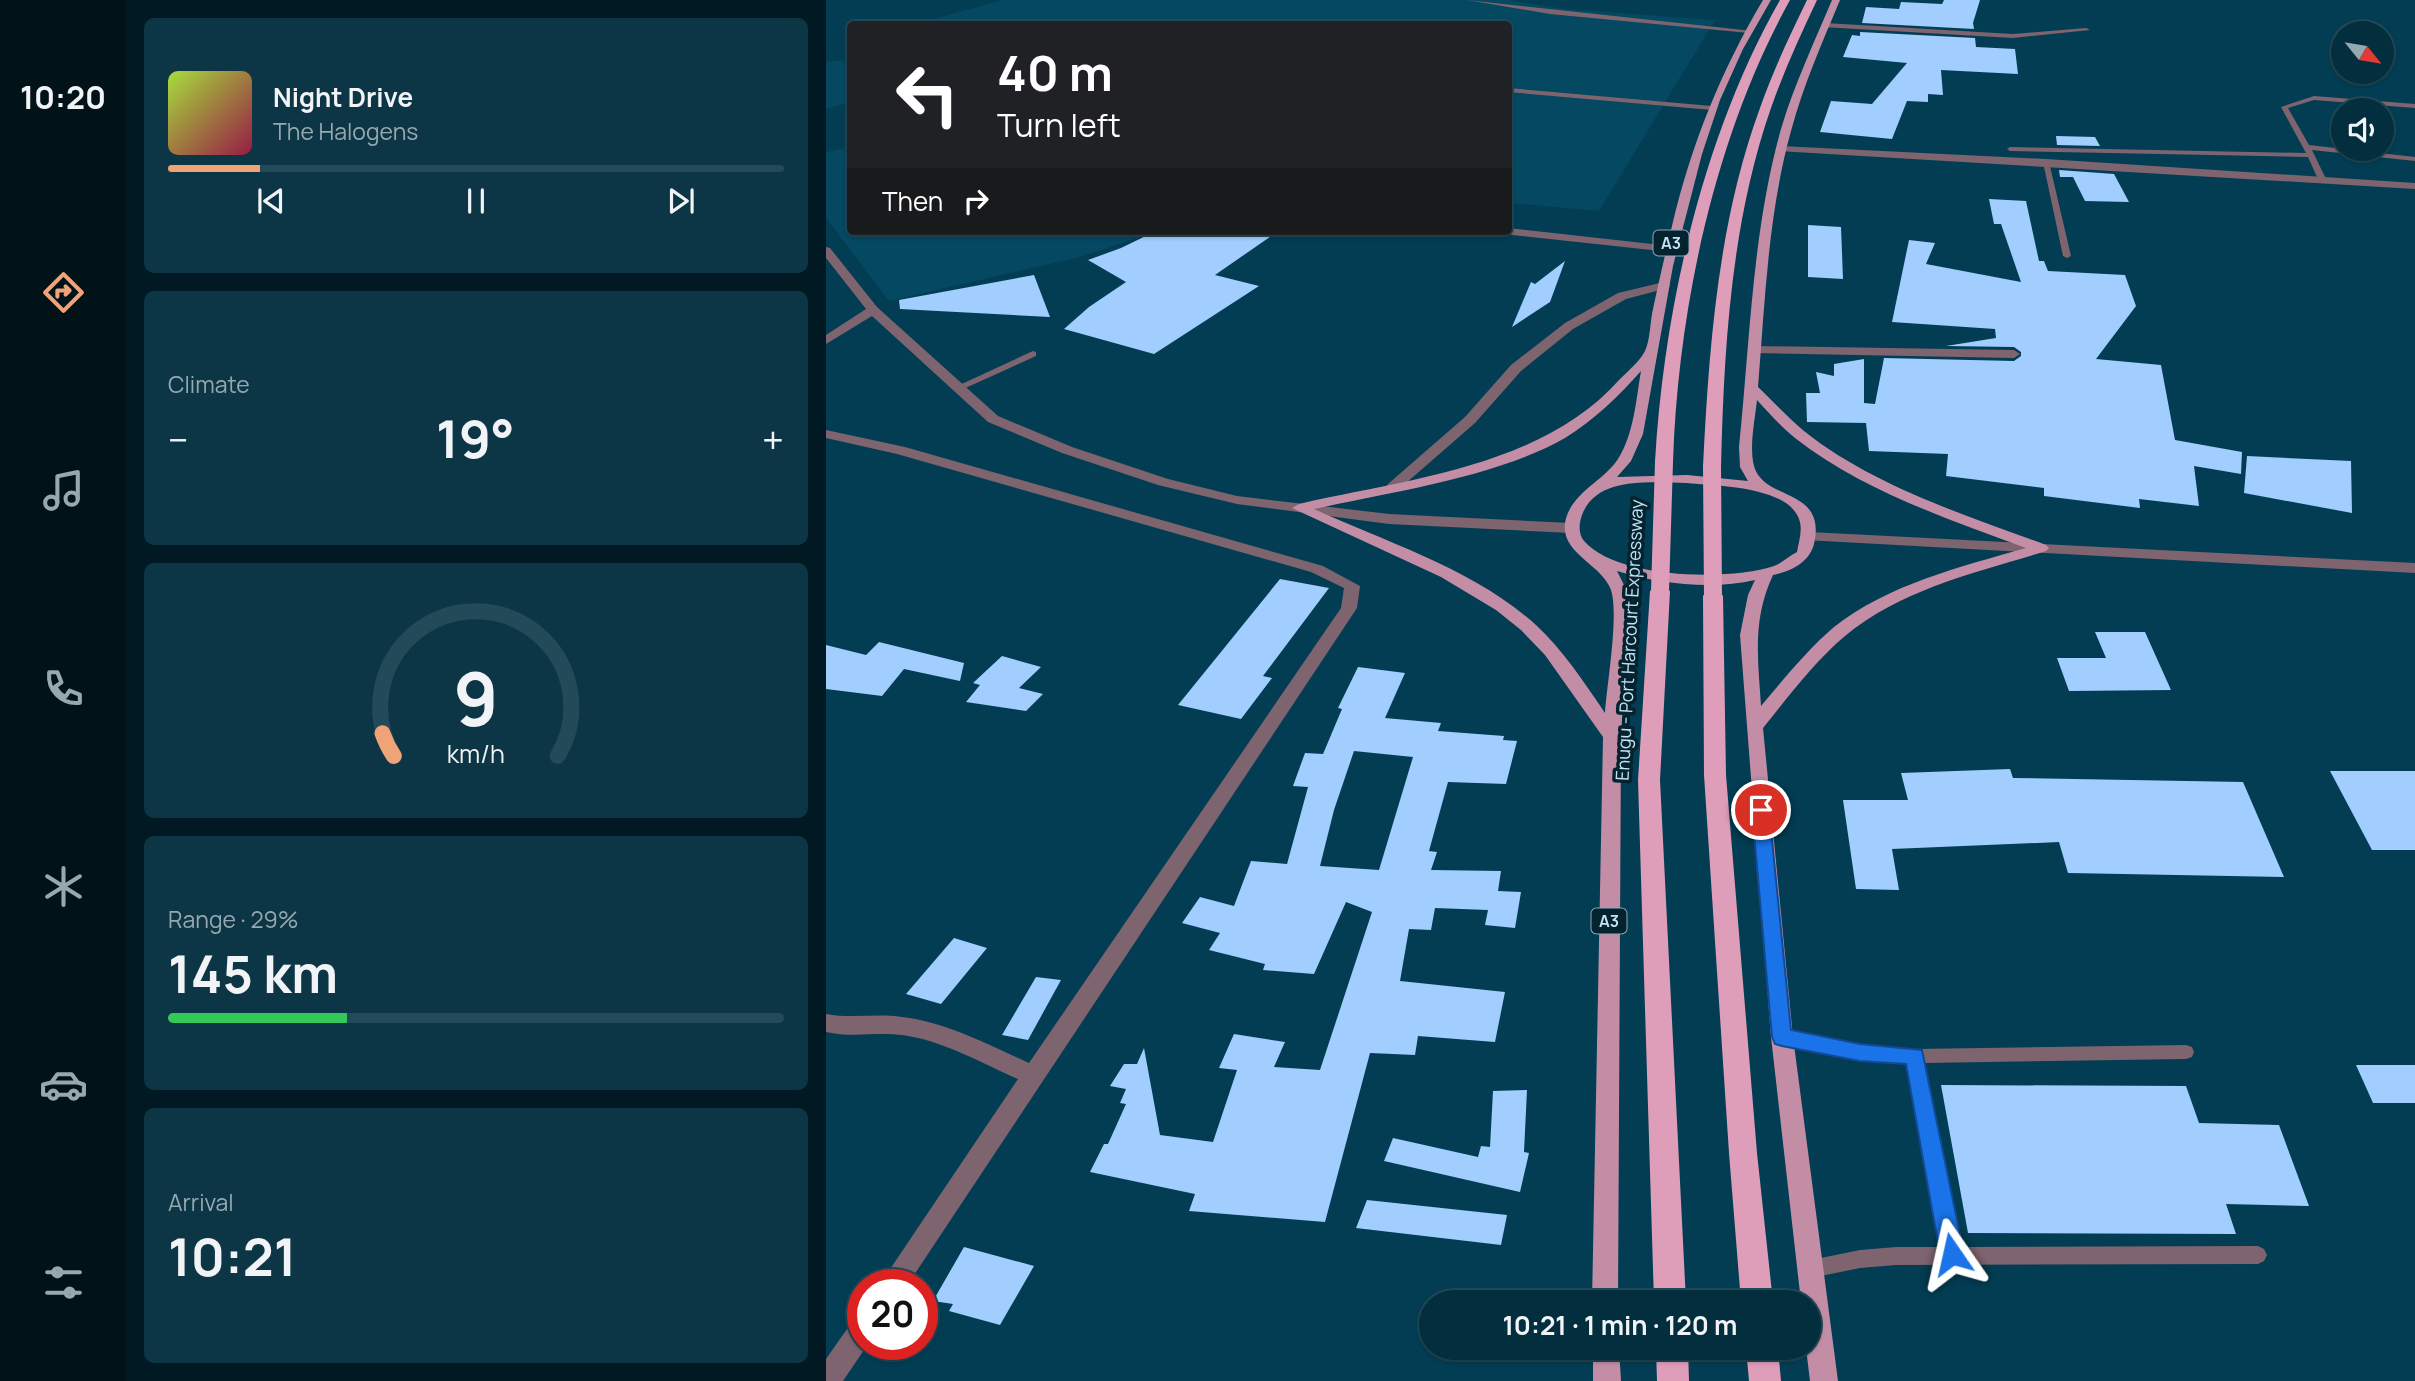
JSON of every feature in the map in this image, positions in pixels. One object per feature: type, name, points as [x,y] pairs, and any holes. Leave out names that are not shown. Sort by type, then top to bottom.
[{"type":"highway","name":"Enugu - Port Harcourt Expressway","points":[[1756,1290],[1742,1153],[1715,775],[1713,414],[1739,198],[1737,146],[1729,120],[1751,65],[1785,0]]},
{"type":"highway","name":"Enugu - Port Harcourt Expressway","points":[[1670,1290],[1649,780],[1660,591],[1666,413],[1686,287],[1737,146],[1812,0]]},
{"type":"highway","points":[[1672,1360],[1673,1381]]},
{"type":"highway","points":[[1763,1360],[1765,1381]]},
{"type":"main road","name":"A3","points":[[1587,554],[1576,542],[1571,528],[1576,511],[1584,498],[1616,470],[1632,444],[1670,249],[1712,108],[1728,68],[1767,0]]},
{"type":"main road","points":[[1759,486],[1747,467],[1746,447],[1761,262],[1781,149],[1836,0]]},
{"type":"main road","points":[[1299,508],[1511,457],[1561,434],[1613,395],[1651,352]]},
{"type":"main road","points":[[1752,388],[1804,439],[1862,473],[1924,503],[2041,548]]},
{"type":"main road","points":[[1587,554],[1636,571],[1683,577],[1707,579],[1766,575],[1788,567],[1807,552],[1810,537],[1802,511],[1779,495],[1759,486],[1653,479],[1627,480],[1597,489]]},
{"type":"main road","points":[[1299,508],[1455,580],[1527,626],[1558,659],[1612,737]]},
{"type":"main road","points":[[1754,727],[1803,666],[1842,630],[1894,598],[1955,575],[2041,548]]},
{"type":"main road","name":"Enugu - Port Harcourt Expressway","points":[[1587,554],[1612,575],[1620,593],[1612,737],[1605,1290]]},
{"type":"main road","points":[[1766,575],[1756,595],[1748,635],[1754,727],[1782,1037],[1824,1381]]},
{"type":"main road","points":[[1606,1360],[1607,1381]]},
{"type":"street","points":[[1471,0],[1550,12],[1749,31]]},
{"type":"street","points":[[1825,25],[2012,36],[2085,30]]},
{"type":"street","points":[[1781,149],[2046,162],[2415,186]]},
{"type":"street","points":[[1512,232],[1670,249]]},
{"type":"street","points":[[826,250],[873,310],[993,419],[1067,450],[1175,485],[1237,500],[1389,519],[1571,528]]},
{"type":"street","points":[[1393,487],[1470,420],[1516,368],[1569,326],[1622,296],[1664,286]]},
{"type":"street","points":[[826,340],[873,310]]},
{"type":"street","points":[[1755,350],[2014,354]]},
{"type":"street","points":[[826,435],[900,450],[1304,566],[1352,586],[1349,608],[902,1269]]},
{"type":"street","points":[[1810,537],[2415,568]]},
{"type":"street","points":[[826,1023],[847,1028],[902,1026],[977,1051],[1034,1076]]},
{"type":"street","points":[[827,1381],[847,1352]]},
{"type":"lane","points":[[1512,90],[1712,108]]},
{"type":"lane","points":[[2322,179],[2284,107],[2314,98],[2415,106]]},
{"type":"lane","points":[[2307,147],[2415,159]]},
{"type":"lane","points":[[2010,149],[2311,155]]},
{"type":"lane","points":[[2046,162],[2067,256]]},
{"type":"lane","points":[[958,388],[1033,354]]},
{"type":"lane","points":[[1782,1037],[1860,1052],[1914,1056],[2186,1052]]},
{"type":"lane","points":[[1914,1056],[1952,1254]]},
{"type":"lane","points":[[1811,1269],[1860,1259],[1952,1254],[2258,1255]]},
{"type":"shaded area","points":[[1003,0],[1508,0],[1565,9],[1715,20],[1599,211],[1512,203],[1512,21],[926,21]]},
{"type":"shaded area","points":[[847,60],[847,103],[826,109],[826,62]]},
{"type":"shaded area","points":[[847,148],[847,235],[1146,235],[1080,257],[889,301],[826,218],[826,152]]},
{"type":"building","points":[[1944,0],[1980,0],[1973,23],[1974,29],[1862,23],[1866,7],[1899,9],[1901,2],[1942,4]]},
{"type":"building","points":[[1860,32],[1975,38],[1976,47],[2015,49],[2018,74],[1941,70],[1943,95],[1928,94],[1928,102],[1907,101],[1892,139],[1820,132],[1831,101],[1872,104],[1907,63],[1843,57],[1852,35],[1860,36]]},
{"type":"building","points":[[2056,136],[2095,137],[2100,146],[2057,145]]},
{"type":"building","points":[[2059,170],[2114,174],[2129,202],[2085,201],[2073,177],[2060,177]]},
{"type":"building","points":[[1989,199],[2026,201],[2039,261],[2044,261],[2048,271],[2125,275],[2136,306],[2096,359],[2161,365],[2175,440],[2242,452],[2241,474],[2194,466],[2199,506],[2139,499],[2140,508],[2044,496],[2044,488],[1946,476],[1948,454],[1869,451],[1866,423],[1807,422],[1806,393],[1820,393],[1816,372],[1834,376],[1834,364],[1864,359],[1864,403],[1875,404],[1884,358],[2014,361],[2021,356],[2021,352],[2014,347],[1946,346],[1996,338],[1995,329],[1892,322],[1909,240],[1935,243],[1926,264],[2021,282],[2001,224],[1994,224]]},
{"type":"building","points":[[1808,225],[1841,227],[1843,279],[1808,277]]},
{"type":"building","points":[[1148,235],[1273,235],[1215,275],[1259,286],[1154,354],[1064,329],[1089,307],[1126,282],[1088,260]]},
{"type":"building","points":[[1565,261],[1550,302],[1512,327],[1531,282],[1535,284]]},
{"type":"building","points":[[1034,275],[1050,317],[900,309],[899,300]]},
{"type":"building","points":[[2247,456],[2351,461],[2352,513],[2244,493]]},
{"type":"building","points":[[1280,579],[1329,588],[1263,676],[1272,678],[1241,719],[1178,705]]},
{"type":"building","points":[[2095,632],[2145,632],[2171,690],[2069,691],[2057,658],[2106,658]]},
{"type":"building","points":[[879,642],[964,663],[960,681],[904,669],[882,696],[826,689],[826,645],[866,655]]},
{"type":"building","points":[[1002,656],[1041,667],[1019,688],[1043,694],[1026,711],[966,702],[980,685],[973,683]]},
{"type":"building","points":[[1358,667],[1405,673],[1385,718],[1441,723],[1438,731],[1504,736],[1503,740],[1517,741],[1506,784],[1448,782],[1429,851],[1437,852],[1431,870],[1501,871],[1498,891],[1521,892],[1515,928],[1485,925],[1488,910],[1435,908],[1431,930],[1409,929],[1400,981],[1505,992],[1495,1042],[1418,1036],[1415,1055],[1370,1053],[1325,1222],[1189,1211],[1195,1194],[1090,1172],[1104,1144],[1108,1144],[1126,1104],[1120,1103],[1126,1089],[1110,1086],[1124,1064],[1137,1064],[1144,1048],[1160,1135],[1213,1142],[1237,1070],[1219,1068],[1234,1034],[1285,1042],[1274,1067],[1320,1070],[1372,912],[1346,902],[1314,974],[1263,970],[1265,964],[1209,950],[1220,933],[1182,923],[1200,897],[1234,906],[1251,861],[1287,864],[1308,787],[1293,786],[1305,753],[1323,754],[1342,709],[1338,708]],"holes":[[[1354,751],[1413,757],[1379,870],[1320,866],[1334,810]]]},
{"type":"building","points":[[2010,769],[2013,778],[2243,782],[2284,877],[2068,873],[2059,842],[1892,849],[1899,890],[1856,889],[1843,800],[1908,800],[1901,773]]},
{"type":"building","points":[[2330,771],[2415,771],[2415,850],[2372,850]]},
{"type":"building","points":[[954,938],[987,948],[941,1004],[906,994]]},
{"type":"building","points":[[1036,977],[1061,980],[1028,1040],[1002,1035]]},
{"type":"building","points":[[2356,1065],[2415,1065],[2415,1103],[2373,1103]]},
{"type":"building","points":[[1941,1085],[2186,1086],[2199,1123],[2279,1125],[2309,1206],[2226,1204],[2236,1234],[1968,1233]]},
{"type":"building","points":[[1527,1090],[1524,1152],[1529,1153],[1520,1192],[1384,1161],[1393,1138],[1478,1157],[1481,1146],[1490,1147],[1493,1091]]},
{"type":"building","points":[[1367,1200],[1507,1215],[1501,1245],[1356,1228]]},
{"type":"building","points":[[964,1247],[1034,1266],[1000,1325],[949,1311],[953,1304],[938,1302],[938,1292]]},
{"type":"route","points":[[1761,810],[1782,1037],[1823,1047],[1914,1056],[1952,1254]]}]
